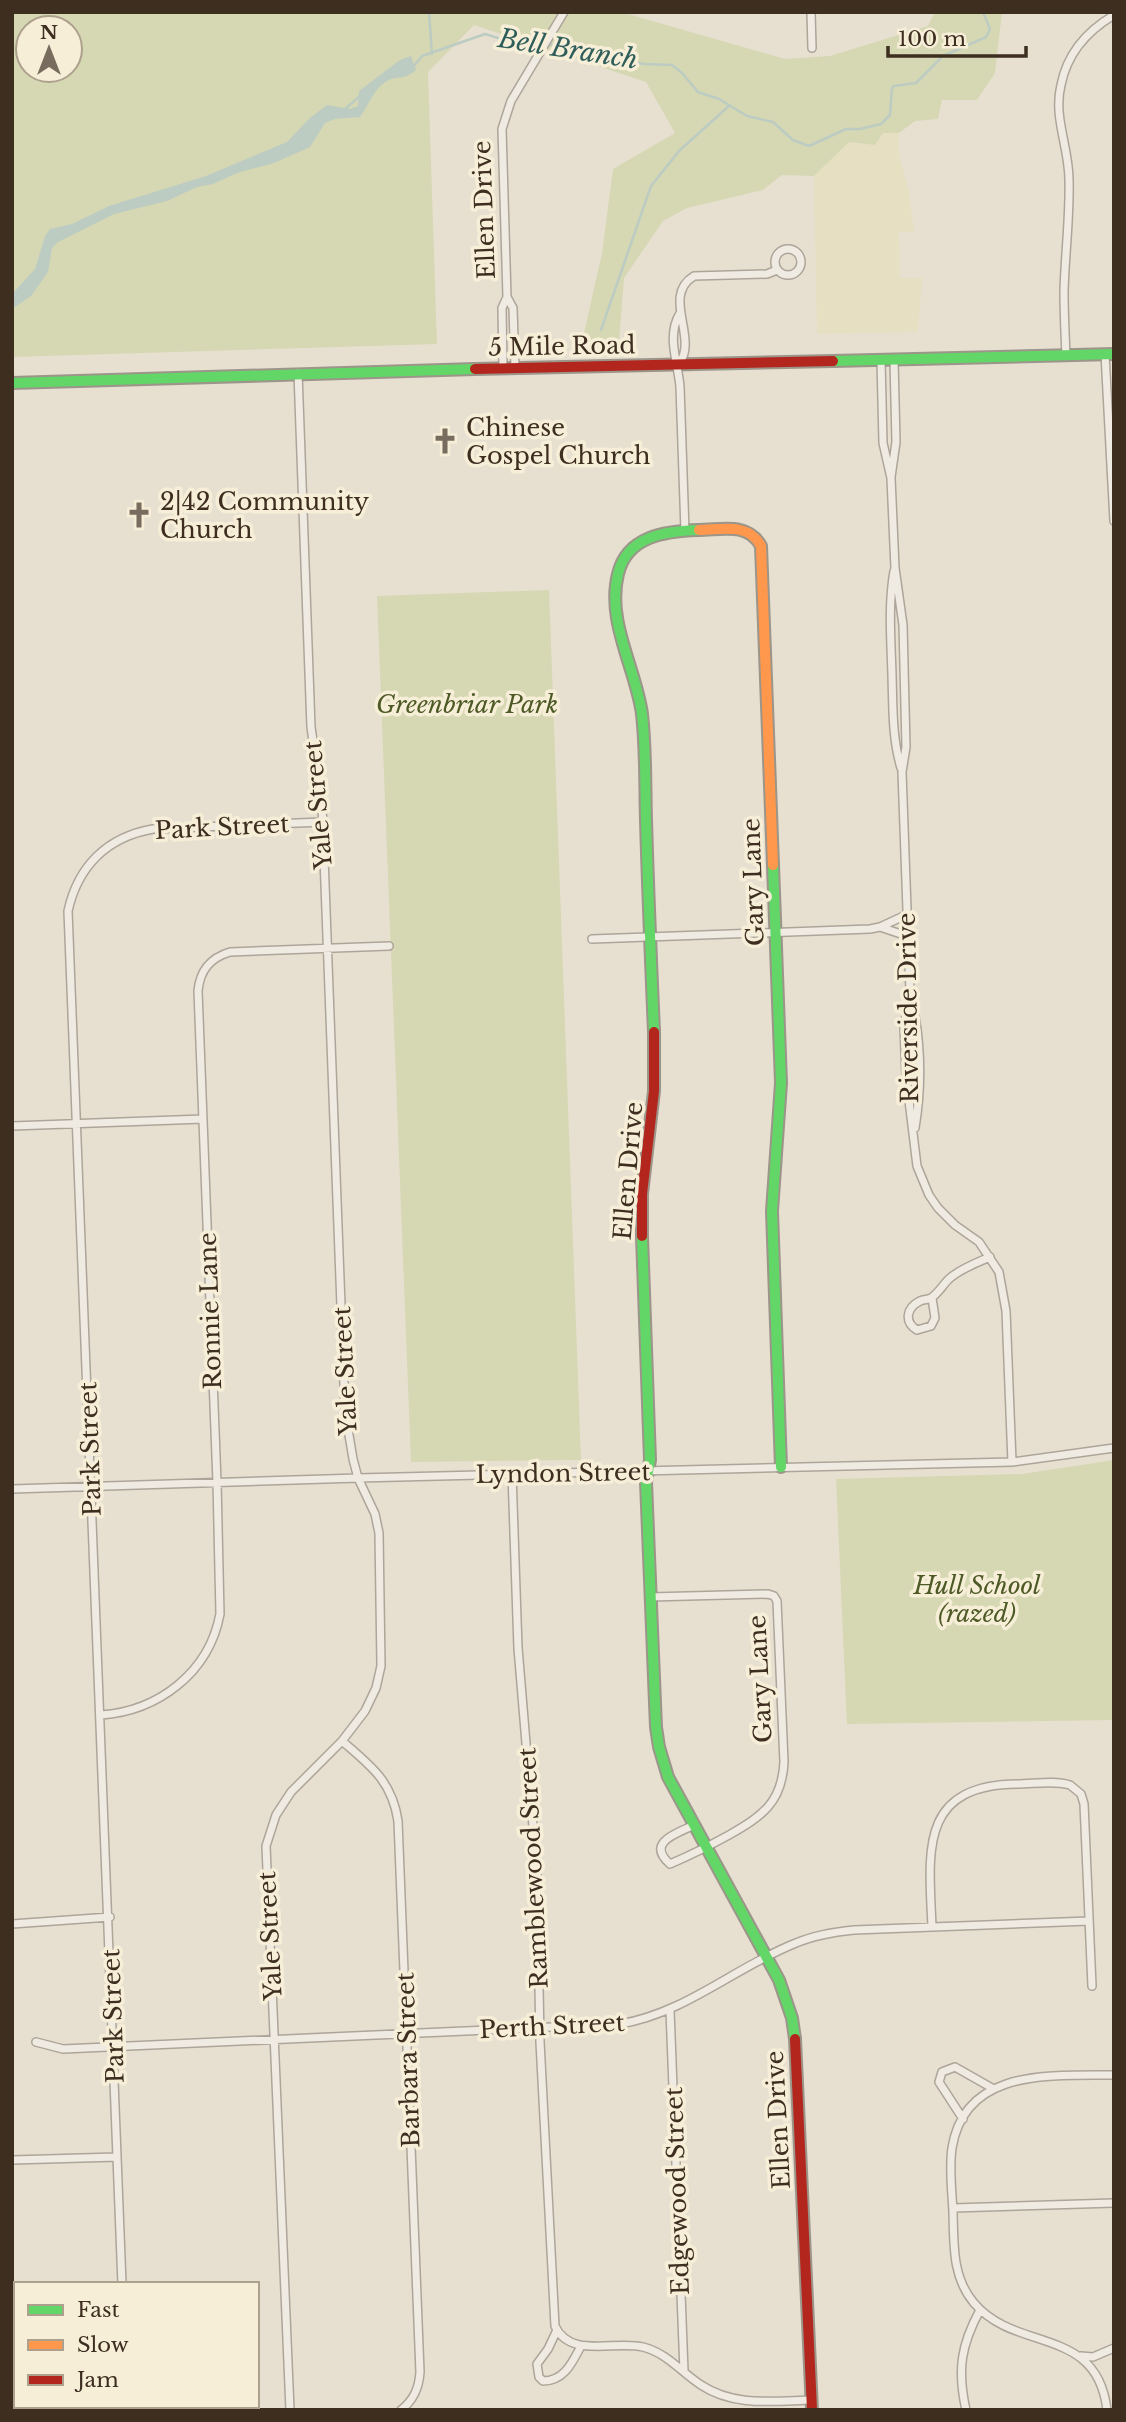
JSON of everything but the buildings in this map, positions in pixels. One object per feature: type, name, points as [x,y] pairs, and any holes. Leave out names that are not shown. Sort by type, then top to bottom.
[{"type":"street","name":"Ellen Drive","points":[[515,368],[513,308],[508,297],[502,129],[511,101],[564,12]]},
{"type":"street","points":[[811,12],[812,48]]},
{"type":"street","points":[[1066,355],[1064,292],[1069,179],[1059,117],[1059,97],[1064,73],[1080,43],[1114,15]]},
{"type":"street","points":[[685,531],[678,365],[685,356],[685,325],[680,313],[682,287],[694,276],[767,274],[777,270]]},
{"type":"street","name":"Ellen Drive","points":[[503,368],[502,308],[508,297]]},
{"type":"street","points":[[1109,354],[1114,521]]},
{"type":"street","name":"5 Mile Road","points":[[12,383],[298,373],[1109,354]]},
{"type":"street","name":"Riverside Drive","points":[[881,360],[883,443],[891,478],[895,568],[890,621],[894,747],[902,772]]},
{"type":"street","name":"Riverside Drive","points":[[891,478],[896,442],[894,360]]},
{"type":"street","name":"Yale Street","points":[[290,2410],[266,1860],[268,1837],[276,1815],[291,1792],[342,1741],[370,1701],[379,1677],[382,1656],[379,1533],[371,1502],[358,1478],[348,1440],[345,1411],[323,822],[310,727],[298,373]]},
{"type":"street","name":"Gary Lane","points":[[685,531],[743,528],[754,535],[761,546],[781,1083],[772,1211],[781,1467]]},
{"type":"street","name":"Ellen Drive","points":[[685,531],[671,531],[641,541],[622,562],[616,583],[619,623],[642,714],[655,1097],[641,1212],[650,1460],[647,1471],[650,1597],[659,1747],[668,1777],[786,1996],[795,2040],[811,2405]]},
{"type":"street","name":"Riverside Drive","points":[[895,568],[904,638],[906,747],[902,772],[910,992],[904,1039],[908,1101],[917,1166],[929,1195],[955,1225],[979,1242],[999,1272],[1005,1297],[1012,1462]]},
{"type":"street","name":"Park Street","points":[[122,2282],[110,1917],[68,911],[76,886],[88,866],[115,841],[140,831],[323,822]]},
{"type":"street","points":[[592,939],[880,927],[906,915]]},
{"type":"street","points":[[880,927],[906,936]]},
{"type":"street","name":"Ronnie Lane","points":[[101,1715],[131,1711],[158,1700],[193,1669],[211,1644],[221,1605],[202,1119],[198,990],[201,975],[214,959],[230,952],[389,946]]},
{"type":"street","points":[[910,992],[917,1025],[918,1049],[919,1101],[914,1132]]},
{"type":"street","points":[[12,1126],[202,1119]]},
{"type":"street","points":[[932,1297],[935,1318],[932,1326],[917,1330],[910,1326],[908,1311],[922,1300],[932,1297],[953,1276],[990,1257]]},
{"type":"street","name":"Lyndon Street","points":[[12,1489],[1012,1462],[1114,1448]]},
{"type":"street","name":"Ramblewood Street","points":[[512,1474],[518,1648],[537,1874],[540,2028],[554,2319],[557,2330]]},
{"type":"street","name":"Gary Lane","points":[[650,1597],[768,1594],[774,1596],[777,1601],[784,1762],[782,1783],[774,1800],[761,1815],[707,1848]]},
{"type":"street","name":"Barbara Street","points":[[342,1741],[382,1778],[396,1809],[421,2372],[412,2399],[401,2410]]},
{"type":"street","points":[[932,1927],[930,1852],[937,1824],[949,1807],[966,1794],[985,1786],[1065,1784],[1074,1787],[1081,1794],[1084,1804],[1092,1986]]},
{"type":"street","points":[[694,1825],[666,1838],[661,1849],[664,1856],[670,1864],[707,1848]]},
{"type":"street","points":[[12,1924],[110,1917]]},
{"type":"street","name":"Perth Street","points":[[36,2042],[64,2049],[620,2024],[670,2010],[797,1942],[832,1932],[1090,1922]]},
{"type":"street","name":"Edgewood Street","points":[[670,2010],[684,2371]]},
{"type":"street","points":[[963,2119],[939,2082],[942,2071],[955,2067],[992,2088]]},
{"type":"street","points":[[1114,2075],[1029,2078],[992,2088],[974,2104],[963,2119],[956,2134],[951,2158],[957,2272],[966,2292],[980,2310],[1003,2326],[1082,2356],[1104,2354],[1114,2348]]},
{"type":"street","points":[[12,2160],[117,2157]]},
{"type":"street","points":[[953,2208],[1114,2203]]},
{"type":"street","points":[[966,2410],[961,2379],[962,2354],[980,2310]]},
{"type":"street","points":[[581,2346],[562,2376],[543,2381],[539,2377],[537,2364],[557,2330],[567,2342],[581,2346],[639,2346],[661,2354],[706,2388],[737,2399],[811,2405]]},
{"type":"street","points":[[1082,2356],[1097,2377],[1107,2410]]},
{"type":"shaded area","points":[[411,56],[416,70],[408,76],[384,83],[375,92],[360,117],[335,119],[325,123],[310,147],[274,163],[197,187],[167,201],[114,214],[58,242],[52,248],[48,272],[31,296],[12,309],[12,294],[35,269],[45,236],[50,229],[72,224],[109,206],[206,176],[287,142],[327,105],[350,109],[358,106],[359,91],[400,60]]},
{"type":"shaded area","points":[[883,133],[899,133],[899,155],[909,191],[914,232],[899,232],[900,278],[922,278],[918,332],[817,334],[814,176],[849,142],[874,145]]},
{"type":"green space","points":[[12,12],[621,12],[785,59],[830,56],[928,26],[935,12],[1002,12],[995,73],[977,100],[942,100],[938,119],[915,121],[899,133],[883,133],[875,145],[849,142],[814,176],[782,175],[763,190],[687,208],[663,221],[624,278],[619,341],[582,342],[602,253],[613,169],[675,133],[646,82],[474,25],[428,72],[437,344],[12,357]]},
{"type":"green space","name":"Greenbriar Park","points":[[549,590],[581,1460],[411,1462],[377,596]]},
{"type":"green space","name":"Hull School (razed)","points":[[1114,1460],[1114,1720],[847,1724],[836,1479],[1022,1474]]},
{"type":"waterway","points":[[429,12],[432,54]]},
{"type":"waterway","name":"Bell Branch","points":[[414,66],[422,56],[485,34],[498,38],[533,40],[593,56],[644,64],[672,65],[698,92],[719,99],[747,116],[773,122],[793,140],[809,146],[846,129],[881,124],[890,115],[894,86],[916,83],[943,56],[986,37],[990,29],[983,12]]},
{"type":"waterway","name":"Bell Branch","points":[[344,110],[360,96]]},
{"type":"waterway","points":[[601,330],[651,186],[680,150],[729,106]]},
{"type":"traffic: fast","points":[[833,361],[1114,354]]},
{"type":"traffic: fast","points":[[12,383],[475,369]]},
{"type":"traffic: fast","points":[[654,1032],[642,714],[619,627],[615,592],[623,561],[639,544],[661,534],[699,530]]},
{"type":"traffic: fast","points":[[773,865],[781,1083],[772,1211],[781,1467]]},
{"type":"traffic: fast","points":[[642,1236],[650,1460],[646,1482],[659,1747],[668,1777],[779,1980],[792,2018],[795,2039]]},
{"type":"traffic: slow","points":[[699,530],[742,530],[756,538],[761,546],[773,865]]},
{"type":"traffic: jam","points":[[475,369],[833,361]]},
{"type":"traffic: jam","points":[[642,1236],[642,1194],[654,1091],[654,1032]]},
{"type":"traffic: jam","points":[[795,2039],[812,2410]]},
{"type":"place","name":"Chinese Gospel Church","points":[[445,441]]},
{"type":"place","name":"2|42 Community Church","points":[[139,515]]}]
